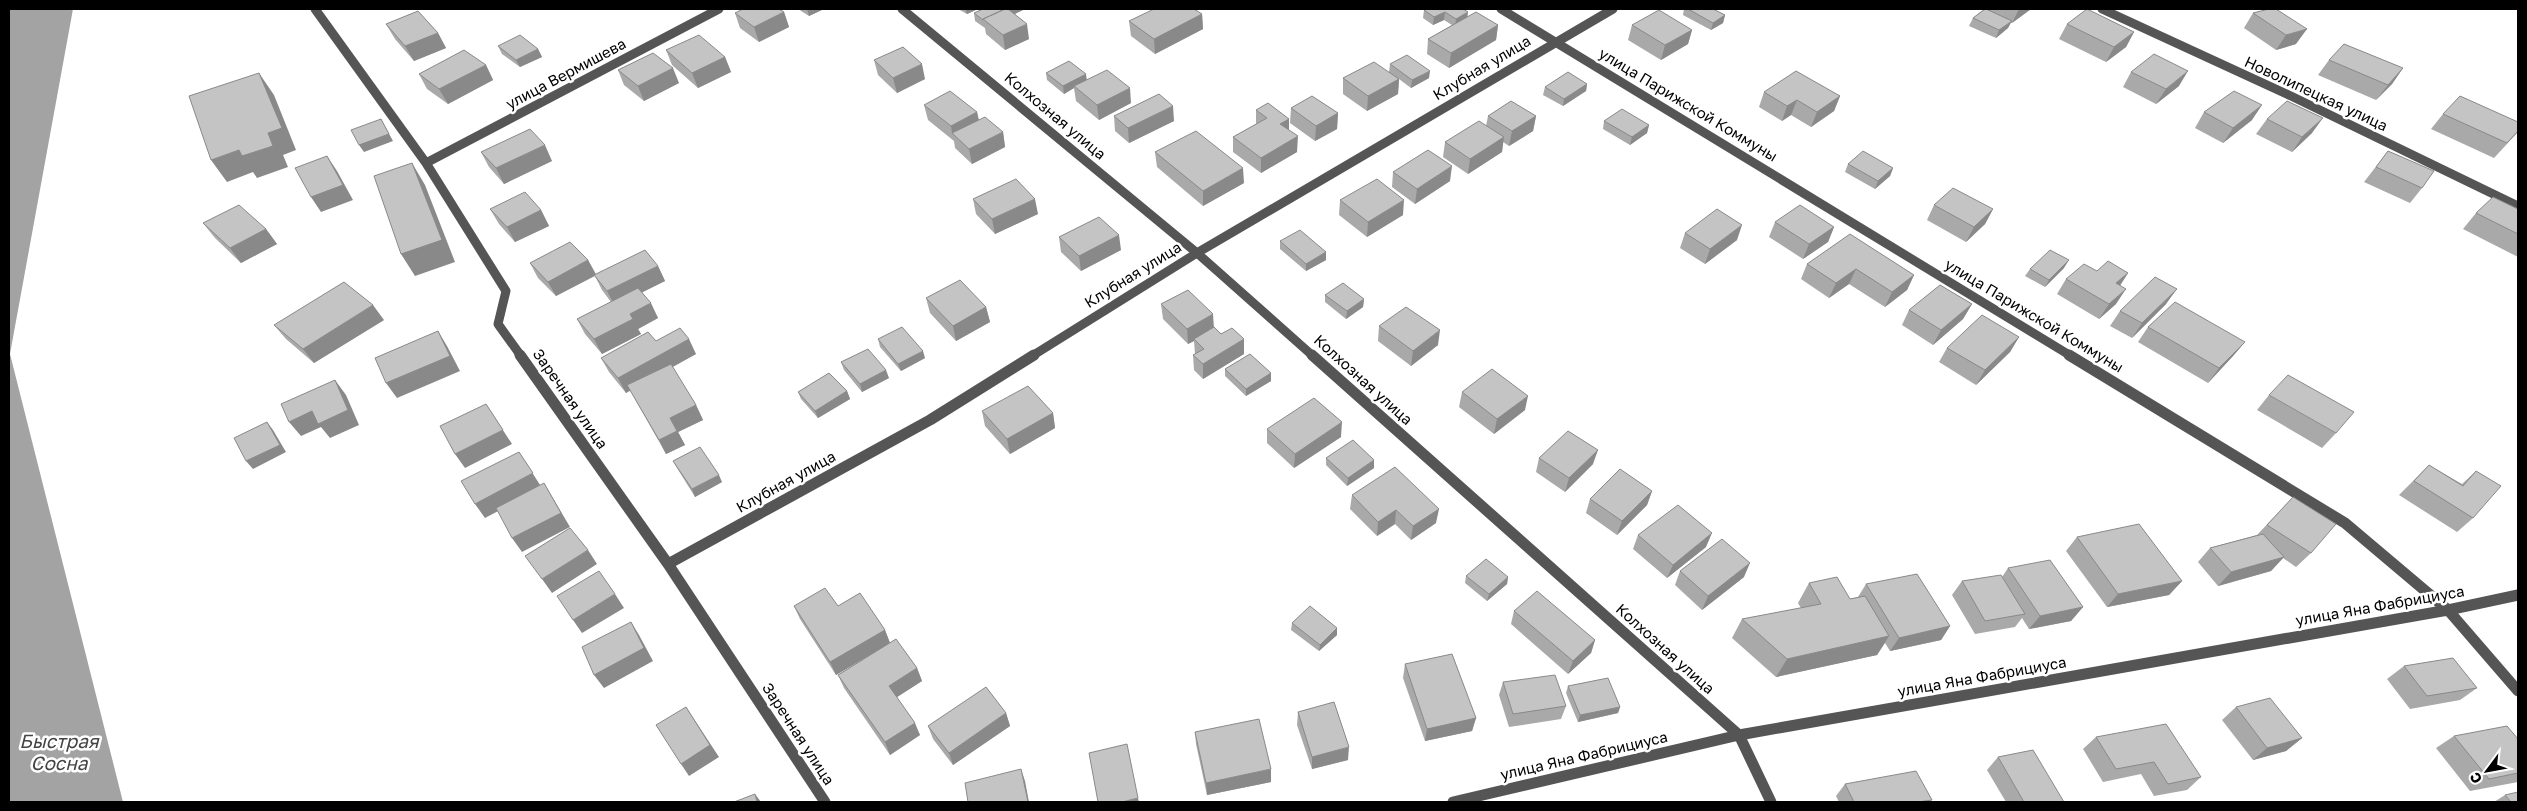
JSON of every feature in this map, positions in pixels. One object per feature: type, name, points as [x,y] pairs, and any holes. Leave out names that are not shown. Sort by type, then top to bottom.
[{"type":"street","name":"Заречная улица","points":[[315,9],[426,164],[506,291],[498,324],[668,564],[825,802]]},
{"type":"street","name":"улица Вермишева","points":[[426,164],[719,9]]},
{"type":"street","name":"Колхозная улица","points":[[902,9],[1197,253],[1739,735],[1771,802]]},
{"type":"street","name":"улица Парижской Коммуны","points":[[1501,9],[2345,523],[2448,610],[2518,691]]},
{"type":"street","name":"Клубная улица","points":[[668,564],[930,420],[1197,253],[1613,9]]},
{"type":"street","name":"Новолипецкая улица","points":[[2102,9],[2290,96],[2518,206]]},
{"type":"street","name":"улица Яна Фабрициуса","points":[[1453,802],[1739,735],[2448,610],[2518,595]]},
{"type":"water","name":"Быстрая Сосна","points":[[9,9],[73,9],[10,354],[123,802],[9,802]]},
{"type":"building","points":[[743,9],[779,9],[784,12],[754,27],[735,13]]},
{"type":"building","points":[[983,9],[1005,9],[983,20],[974,13]]},
{"type":"building","points":[[1008,9],[1027,24],[1003,35],[983,19]]},
{"type":"building","points":[[1154,9],[1194,9],[1202,14],[1154,39],[1129,21]]},
{"type":"building","points":[[1463,9],[1468,12],[1456,19],[1445,12],[1434,17],[1424,10]]},
{"type":"building","points":[[1688,9],[1713,9],[1725,15],[1713,23]]},
{"type":"building","points":[[1985,9],[2012,21],[1999,30],[1973,18]]},
{"type":"building","points":[[2087,9],[2134,32],[2114,47],[2067,24]]},
{"type":"building","points":[[2276,9],[2307,29],[2286,35],[2253,13]]},
{"type":"building","points":[[1659,10],[1692,30],[1665,45],[1632,25]]},
{"type":"building","points":[[418,11],[438,33],[405,46],[386,24]]},
{"type":"building","points":[[1476,12],[1498,25],[1451,53],[1428,39]]},
{"type":"building","points":[[520,35],[538,49],[516,60],[498,46]]},
{"type":"building","points":[[699,35],[725,57],[692,73],[666,50]]},
{"type":"building","points":[[2344,44],[2403,68],[2388,85],[2329,60]]},
{"type":"building","points":[[903,47],[922,64],[893,78],[874,60]]},
{"type":"building","points":[[464,50],[486,65],[439,89],[419,74]]},
{"type":"building","points":[[653,53],[673,68],[638,86],[618,70]]},
{"type":"building","points":[[2154,54],[2188,71],[2166,89],[2131,72]]},
{"type":"building","points":[[1407,55],[1430,71],[1412,80],[1390,64]]},
{"type":"building","points":[[1069,61],[1086,74],[1063,86],[1046,73]]},
{"type":"building","points":[[1374,62],[1399,79],[1368,96],[1343,78]]},
{"type":"building","points":[[1107,70],[1130,88],[1097,105],[1074,86]]},
{"type":"building","points":[[1796,71],[1840,96],[1817,112],[1797,100],[1787,106],[1764,92]]},
{"type":"building","points":[[1568,72],[1587,84],[1564,99],[1545,87]]},
{"type":"building","points":[[259,73],[282,128],[268,133],[273,146],[242,156],[239,150],[211,160],[189,96]]},
{"type":"building","points":[[950,91],[977,112],[951,126],[924,105]]},
{"type":"building","points":[[2234,91],[2262,105],[2233,128],[2204,112]]},
{"type":"building","points":[[1159,94],[1173,106],[1128,128],[1114,116]]},
{"type":"building","points":[[1312,96],[1338,113],[1316,126],[1291,108]]},
{"type":"building","points":[[2460,96],[2518,122],[2518,131],[2507,143],[2443,114]]},
{"type":"building","points":[[1511,101],[1536,116],[1512,131],[1488,116]]},
{"type":"building","points":[[2287,101],[2323,118],[2302,137],[2267,119]]},
{"type":"building","points":[[1268,103],[1289,119],[1280,124],[1298,136],[1261,158],[1233,137],[1267,118],[1256,110]]},
{"type":"building","points":[[1622,109],[1649,125],[1632,137],[1604,121]]},
{"type":"building","points":[[985,117],[1003,132],[969,149],[952,133]]},
{"type":"building","points":[[381,119],[389,134],[359,145],[351,130]]},
{"type":"building","points":[[1479,121],[1504,137],[1470,159],[1445,142]]},
{"type":"building","points":[[530,129],[545,145],[496,168],[481,152]]},
{"type":"building","points":[[1196,131],[1243,168],[1203,191],[1155,152]]},
{"type":"building","points":[[1428,150],[1452,166],[1417,189],[1393,172]]},
{"type":"building","points":[[1863,151],[1893,168],[1878,181],[1848,164]]},
{"type":"building","points":[[2388,151],[2434,171],[2422,188],[2376,167]]},
{"type":"building","points":[[327,156],[343,185],[311,197],[295,168]]},
{"type":"building","points":[[412,163],[442,240],[401,254],[374,176]]},
{"type":"building","points":[[1016,179],[1035,199],[992,219],[973,199]]},
{"type":"building","points":[[1377,179],[1404,200],[1368,222],[1340,200]]},
{"type":"building","points":[[1953,188],[1993,209],[1974,227],[1934,205]]},
{"type":"building","points":[[525,192],[541,210],[507,227],[490,209]]},
{"type":"building","points":[[2493,197],[2518,209],[2518,234],[2476,213]]},
{"type":"building","points":[[239,205],[266,229],[230,248],[203,223]]},
{"type":"building","points":[[1800,205],[1834,227],[1809,244],[1775,222]]},
{"type":"building","points":[[1717,209],[1742,225],[1710,249],[1685,233]]},
{"type":"building","points":[[1099,217],[1119,235],[1079,256],[1059,237]]},
{"type":"building","points":[[1300,230],[1326,252],[1306,264],[1280,241]]},
{"type":"building","points":[[1850,234],[1914,275],[1892,292],[1856,269],[1836,283],[1807,264]]},
{"type":"building","points":[[570,242],[588,260],[548,282],[530,263]]},
{"type":"building","points":[[645,250],[658,266],[607,291],[594,275]]},
{"type":"building","points":[[2050,250],[2069,260],[2049,280],[2030,269]]},
{"type":"building","points":[[2108,261],[2128,273],[2116,283],[2126,289],[2109,304],[2066,279],[2084,264],[2097,271]]},
{"type":"building","points":[[2155,277],[2177,289],[2142,323],[2120,311]]},
{"type":"building","points":[[960,280],[986,307],[953,326],[926,298]]},
{"type":"building","points":[[344,282],[373,305],[303,349],[274,325]]},
{"type":"building","points":[[1343,283],[1364,299],[1347,311],[1325,295]]},
{"type":"building","points":[[1940,285],[1972,304],[1941,330],[1909,310]]},
{"type":"building","points":[[638,288],[651,303],[630,314],[633,319],[594,339],[577,319]]},
{"type":"building","points":[[1188,290],[1213,314],[1187,329],[1161,304]]},
{"type":"building","points":[[2175,302],[2245,342],[2219,368],[2148,327]]},
{"type":"building","points":[[1406,307],[1440,330],[1413,351],[1379,326]]},
{"type":"building","points":[[1982,315],[2019,337],[1985,370],[1947,348]]},
{"type":"building","points":[[902,327],[923,351],[898,364],[878,339]]},
{"type":"building","points":[[1214,327],[1221,334],[1232,328],[1244,339],[1203,364],[1193,355],[1204,349],[1194,339]]},
{"type":"building","points":[[680,328],[689,339],[618,378],[601,358],[648,332],[656,341]]},
{"type":"building","points":[[438,331],[450,356],[386,383],[375,358]]},
{"type":"building","points":[[868,349],[886,370],[860,384],[841,362]]},
{"type":"building","points":[[1250,354],[1271,373],[1246,389],[1225,369]]},
{"type":"building","points":[[671,364],[696,405],[670,418],[677,431],[659,440],[627,385]]},
{"type":"building","points":[[1492,369],[1528,396],[1497,419],[1462,392]]},
{"type":"building","points":[[829,373],[847,391],[815,411],[798,392]]},
{"type":"building","points":[[2288,375],[2354,412],[2336,433],[2269,395]]},
{"type":"building","points":[[335,380],[348,410],[318,424],[312,411],[289,422],[281,404]]},
{"type":"building","points":[[1028,386],[1053,413],[1007,439],[982,411]]},
{"type":"building","points":[[1314,398],[1342,422],[1295,454],[1267,429]]},
{"type":"building","points":[[486,404],[503,430],[455,454],[440,426]]},
{"type":"building","points":[[267,422],[280,445],[246,461],[234,438]]},
{"type":"building","points":[[1568,431],[1598,450],[1569,478],[1539,458]]},
{"type":"building","points":[[1353,440],[1374,460],[1348,478],[1326,458]]},
{"type":"building","points":[[700,447],[719,475],[692,489],[673,461]]},
{"type":"building","points":[[519,452],[533,473],[475,504],[461,481]]},
{"type":"building","points":[[2429,465],[2463,486],[2476,471],[2501,486],[2473,518],[2414,481]]},
{"type":"building","points":[[1395,467],[1439,509],[1413,526],[1396,510],[1378,522],[1352,495]]},
{"type":"building","points":[[1620,469],[1652,491],[1622,521],[1590,499]]},
{"type":"building","points":[[544,483],[561,513],[512,538],[496,508]]},
{"type":"building","points":[[2293,497],[2336,524],[2311,553],[2267,525]]},
{"type":"building","points":[[1678,505],[1712,533],[1673,565],[1638,535]]},
{"type":"building","points":[[2139,524],[2182,581],[2118,594],[2077,537]]},
{"type":"building","points":[[570,528],[588,550],[542,579],[525,556]]},
{"type":"building","points":[[2263,534],[2284,557],[2231,572],[2210,548]]},
{"type":"building","points":[[1722,539],[1750,563],[1708,596],[1680,571]]},
{"type":"building","points":[[1486,559],[1508,577],[1489,594],[1466,576]]},
{"type":"building","points":[[2050,560],[2083,607],[2040,616],[2008,568]]},
{"type":"building","points":[[599,571],[615,594],[573,620],[557,596]]},
{"type":"building","points":[[1917,574],[1950,626],[1899,638],[1866,584]]},
{"type":"building","points":[[2001,575],[2025,614],[1985,621],[1962,581]]},
{"type":"building","points":[[1837,577],[1850,599],[1865,596],[1889,636],[1787,659],[1742,619],[1821,604],[1809,583]]},
{"type":"building","points":[[825,588],[838,606],[860,593],[885,630],[830,662],[794,606]]},
{"type":"building","points":[[1537,591],[1595,640],[1573,661],[1514,611]]},
{"type":"building","points":[[1310,606],[1337,628],[1320,645],[1292,623]]},
{"type":"building","points":[[631,622],[644,648],[594,675],[582,647]]},
{"type":"building","points":[[896,639],[917,668],[889,686],[915,723],[885,742],[838,675]]},
{"type":"building","points":[[1452,654],[1476,718],[1427,729],[1405,664]]},
{"type":"building","points":[[2453,658],[2477,688],[2427,696],[2404,666]]},
{"type":"building","points":[[1555,675],[1566,706],[1513,714],[1503,682]]},
{"type":"building","points":[[1608,678],[1620,707],[1580,715],[1568,686]]},
{"type":"building","points":[[986,687],[1006,713],[949,753],[928,726]]},
{"type":"building","points":[[2270,698],[2302,738],[2267,748],[2236,707]]},
{"type":"building","points":[[1334,702],[1349,747],[1312,757],[1298,712]]},
{"type":"building","points":[[686,707],[710,745],[681,764],[656,725]]},
{"type":"building","points":[[1259,719],[1271,769],[1206,783],[1195,732]]},
{"type":"building","points":[[2166,724],[2201,777],[2168,784],[2154,762],[2116,769],[2096,737]]},
{"type":"building","points":[[2507,726],[2518,739],[2518,773],[2489,779],[2454,736]]},
{"type":"building","points":[[1127,744],[1138,798],[1122,802],[1098,802],[1089,753]]},
{"type":"building","points":[[2033,750],[2064,802],[2024,802],[1998,757]]},
{"type":"building","points":[[1021,769],[1028,802],[968,802],[965,783]]},
{"type":"building","points":[[1916,771],[1932,800],[1918,802],[1854,802],[1845,784]]},
{"type":"building","points":[[2518,792],[2518,802],[2511,802],[2505,795]]},
{"type":"building","points":[[755,794],[757,802],[734,802]]}]
